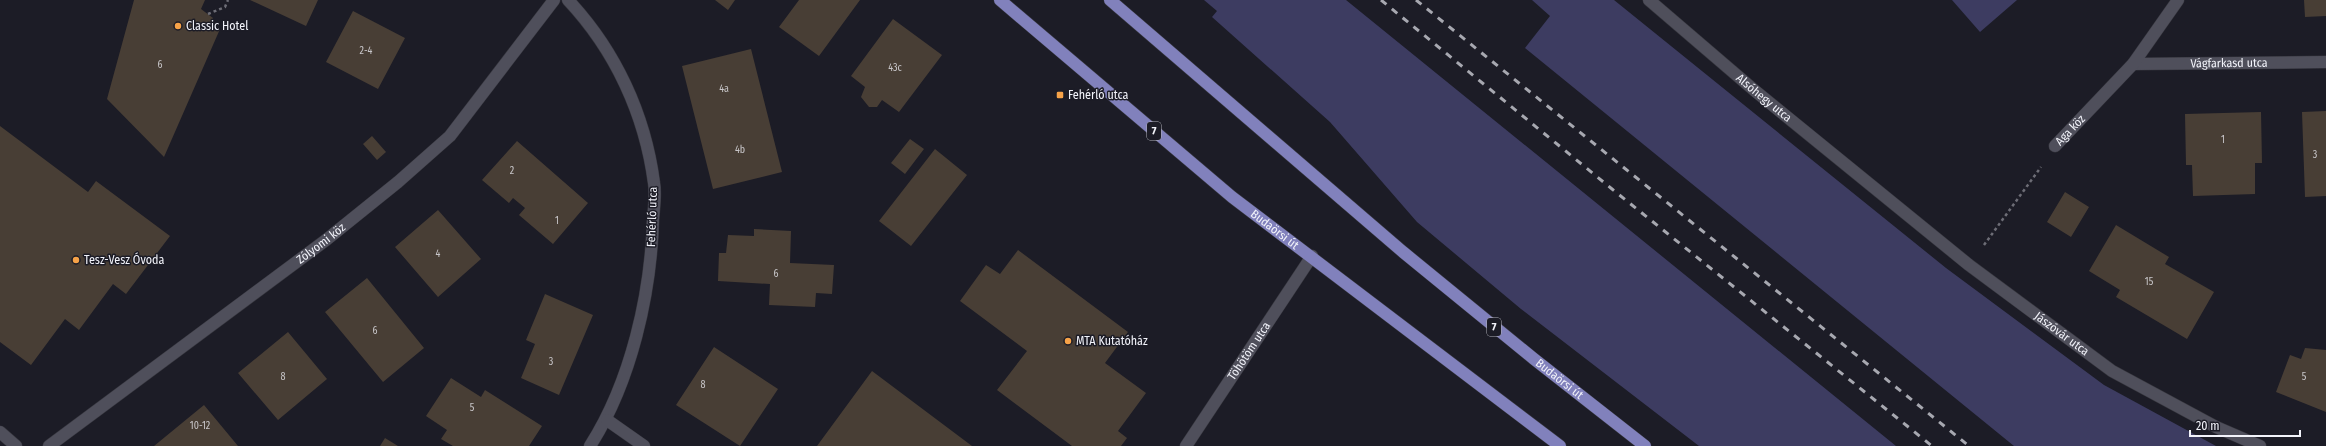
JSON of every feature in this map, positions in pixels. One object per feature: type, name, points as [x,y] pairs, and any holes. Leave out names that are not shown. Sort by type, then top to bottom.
[{"type":"main road","name":"Budaörsi út","points":[[1000,0],[1232,197],[1312,256],[1560,446]]},
{"type":"main road","name":"Budaörsi út","points":[[1110,0],[1403,252],[1534,359],[1645,446]]},
{"type":"street","name":"Zólyomi köz","points":[[49,446],[326,240],[450,136],[554,0]]},
{"type":"street","name":"Fehérló utca","points":[[568,0],[589,22],[614,61],[645,137],[654,184],[653,230],[647,288],[634,344],[607,420],[590,446]]},
{"type":"street","name":"Alsóhegy utca","points":[[1649,0],[1754,90],[1881,193]]},
{"type":"street","name":"Aga köz","points":[[2055,146],[2133,64],[2178,0]]},
{"type":"street","name":"Vágfarkasd utca","points":[[2133,64],[2326,62]]},
{"type":"street","name":"Jászóvár utca","points":[[1881,193],[1969,265],[2112,371],[2216,427],[2260,446]]},
{"type":"street","name":"Töhötöm utca","points":[[1186,446],[1312,256]]},
{"type":"street","points":[[607,420],[644,446]]},
{"type":"street","points":[[0,432],[16,446]]},
{"type":"path","points":[[208,14],[225,7],[228,0]]},
{"type":"path","name":"Aga köz","points":[[1969,265],[2055,146]]},
{"type":"shaded area","points":[[1204,0],[1346,0],[1896,446],[1699,446],[1521,309],[1417,222],[1330,122],[1212,17],[1217,11]]},
{"type":"shaded area","points":[[1532,0],[1614,0],[1946,268],[2104,385],[2216,446],[2014,446],[1525,48],[1550,16]]},
{"type":"shaded area","points":[[1952,0],[2017,0],[1980,32]]},
{"type":"building","points":[[134,0],[205,0],[201,9],[213,18],[213,27],[220,29],[164,157],[107,99]]},
{"type":"building","points":[[250,0],[318,0],[306,26]]},
{"type":"building","points":[[715,0],[735,0],[728,10]]},
{"type":"building","points":[[799,0],[860,0],[819,56],[779,27]]},
{"type":"building","points":[[2304,0],[2326,0],[2326,16],[2305,17]]},
{"type":"building","points":[[353,11],[405,38],[378,89],[326,62]]},
{"type":"building","points":[[893,19],[942,55],[899,112],[882,100],[877,107],[869,107],[861,97],[865,87],[851,76]]},
{"type":"building","points":[[751,49],[782,172],[713,189],[682,66]]},
{"type":"building","points":[[2326,111],[2326,196],[2305,197],[2302,112]]},
{"type":"building","points":[[2261,112],[2262,163],[2255,163],[2255,194],[2193,196],[2192,165],[2186,165],[2185,114]]},
{"type":"building","name":"Tesz-Vesz Óvoda","points":[[0,126],[88,192],[96,181],[170,236],[126,294],[113,284],[79,330],[65,319],[31,365],[0,342]]},
{"type":"building","points":[[372,136],[386,152],[377,160],[363,144]]},
{"type":"building","points":[[910,139],[924,149],[905,174],[891,163]]},
{"type":"building","points":[[517,141],[588,203],[553,244],[519,215],[525,208],[513,198],[509,203],[482,180]]},
{"type":"building","points":[[935,149],[967,175],[911,246],[879,221]]},
{"type":"building","points":[[2065,192],[2089,207],[2071,237],[2047,222]]},
{"type":"building","points":[[438,210],[481,259],[438,297],[395,247]]},
{"type":"building","points":[[2116,225],[2169,257],[2165,264],[2214,292],[2187,339],[2116,297],[2120,290],[2089,271]]},
{"type":"building","points":[[754,229],[791,231],[790,263],[834,265],[832,294],[816,293],[815,307],[769,305],[770,284],[718,281],[719,253],[726,253],[728,235],[754,236]]},
{"type":"building","name":"MTA Kutatóház","points":[[1018,250],[1128,332],[1105,363],[1146,393],[1118,431],[1127,438],[1121,446],[1072,446],[997,390],[1027,351],[960,301],[986,265],[1000,274]]},
{"type":"building","points":[[367,278],[424,348],[383,382],[325,312]]},
{"type":"building","points":[[545,294],[593,315],[559,395],[521,378],[535,344],[526,340]]},
{"type":"building","points":[[288,332],[327,379],[278,420],[238,373]]},
{"type":"building","points":[[714,347],[778,389],[740,446],[676,405]]},
{"type":"building","points":[[2305,348],[2326,350],[2326,412],[2276,392],[2290,355],[2301,359]]},
{"type":"building","points":[[872,371],[972,446],[817,446]]},
{"type":"building","points":[[451,378],[481,397],[485,390],[542,426],[529,446],[453,446],[441,439],[447,430],[426,416]]},
{"type":"building","points":[[204,405],[238,446],[154,446]]},
{"type":"building","points":[[385,438],[398,446],[380,446]]},
{"type":"railway","points":[[1381,0],[1612,189],[1932,446]]},
{"type":"railway","points":[[1416,0],[1969,446]]},
{"type":"place","name":"Classic Hotel","points":[[178,26]]},
{"type":"place","name":"Fehérló utca","points":[[1060,95]]},
{"type":"place","name":"Tesz-Vesz Óvoda","points":[[76,260]]},
{"type":"place","name":"MTA Kutatóház","points":[[1068,341]]}]
